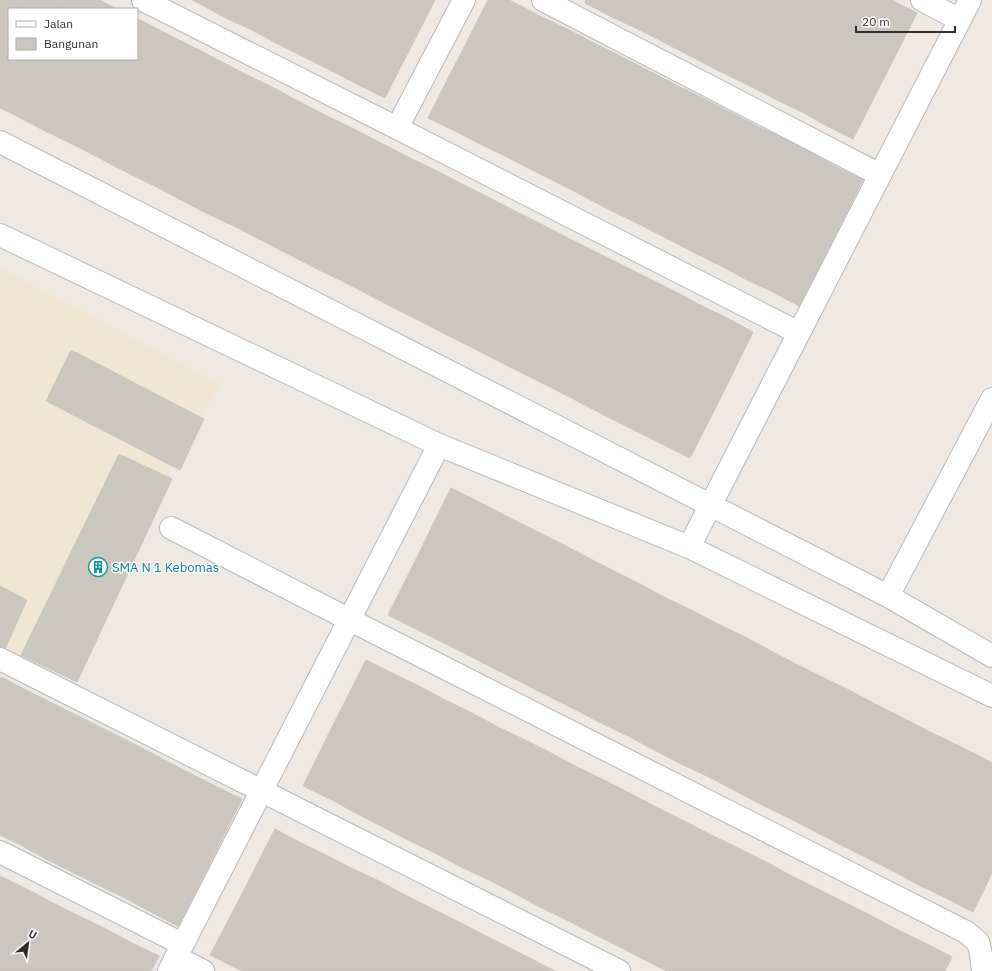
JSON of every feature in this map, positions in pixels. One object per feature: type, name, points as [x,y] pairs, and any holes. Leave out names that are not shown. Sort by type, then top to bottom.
[{"type":"street","points":[[144,0],[799,333]]},
{"type":"street","points":[[397,128],[464,0]]},
{"type":"street","points":[[543,0],[880,175]]},
{"type":"street","points":[[922,0],[960,20]]},
{"type":"street","points":[[689,547],[970,0]]},
{"type":"street","points":[[0,142],[257,272],[710,506],[888,596],[992,656]]},
{"type":"street","points":[[0,235],[439,445],[689,547],[992,696]]},
{"type":"street","points":[[888,596],[992,399]]},
{"type":"street","points":[[176,957],[439,445]]},
{"type":"street","points":[[171,528],[966,932],[978,942],[983,971]]},
{"type":"street","points":[[0,659],[619,971]]},
{"type":"street","points":[[0,852],[176,957],[203,971]]},
{"type":"shaded area","points":[[0,268],[220,384],[50,684],[0,659]]},
{"type":"building","points":[[0,0],[24,0],[20,8],[8,8],[8,32],[7,34],[0,31]]},
{"type":"building","points":[[24,0],[66,0],[62,8],[20,8]]},
{"type":"building","points":[[66,0],[100,0],[107,4],[105,8],[62,8]]},
{"type":"building","points":[[192,0],[202,0],[200,4]]},
{"type":"building","points":[[202,0],[235,0],[226,18],[200,4]]},
{"type":"building","points":[[235,0],[267,0],[252,30],[226,18]]},
{"type":"building","points":[[267,0],[299,0],[278,44],[252,30]]},
{"type":"building","points":[[299,0],[333,0],[304,57],[278,44]]},
{"type":"building","points":[[333,0],[343,0],[361,9],[330,70],[304,57]]},
{"type":"building","points":[[343,0],[366,0],[361,9]]},
{"type":"building","points":[[366,0],[401,0],[389,23],[361,9]]},
{"type":"building","points":[[401,0],[435,0],[416,37],[389,23]]},
{"type":"building","points":[[488,0],[509,0],[521,6],[488,71],[459,57]]},
{"type":"building","points":[[586,0],[621,0],[612,17],[585,3]]},
{"type":"building","points":[[621,0],[655,0],[640,30],[612,17]]},
{"type":"building","points":[[655,0],[690,0],[667,44],[640,30]]},
{"type":"building","points":[[690,0],[724,0],[694,58],[667,44]]},
{"type":"building","points":[[724,0],[731,0],[750,10],[719,71],[694,58]]},
{"type":"building","points":[[731,0],[755,0],[750,10]]},
{"type":"building","points":[[755,0],[792,0],[779,25],[750,10]]},
{"type":"building","points":[[792,0],[828,0],[808,39],[779,25]]},
{"type":"building","points":[[828,0],[859,0],[833,52],[808,39]]},
{"type":"building","points":[[859,0],[891,0],[858,65],[833,52]]},
{"type":"building","points":[[891,0],[917,13],[884,78],[858,65]]},
{"type":"building","points":[[107,4],[116,8],[105,8]]},
{"type":"building","points":[[521,6],[544,18],[511,83],[488,71]]},
{"type":"building","points":[[361,9],[389,23],[359,85],[330,70]]},
{"type":"building","points":[[750,10],[779,25],[748,85],[719,71]]},
{"type":"building","points":[[544,18],[569,30],[536,95],[511,83]]},
{"type":"building","points":[[138,19],[142,21],[138,30]]},
{"type":"building","points":[[142,21],[169,35],[136,100],[109,86],[122,60],[138,60],[138,30]]},
{"type":"building","points":[[389,23],[416,37],[385,98],[359,85]]},
{"type":"building","points":[[779,25],[808,39],[777,100],[748,85]]},
{"type":"building","points":[[569,30],[596,44],[563,109],[536,95]]},
{"type":"building","points":[[0,31],[7,34],[0,48]]},
{"type":"building","points":[[7,34],[8,60],[35,60],[9,112],[0,108],[0,48]]},
{"type":"building","points":[[169,35],[197,49],[164,114],[136,100]]},
{"type":"building","points":[[808,39],[833,52],[802,112],[777,100]]},
{"type":"building","points":[[596,44],[624,58],[591,123],[563,109]]},
{"type":"building","points":[[197,49],[220,61],[187,126],[164,114]]},
{"type":"building","points":[[833,52],[858,65],[827,126],[802,112]]},
{"type":"building","points":[[459,57],[488,71],[457,132],[428,118]]},
{"type":"building","points":[[624,58],[651,72],[618,137],[591,123]]},
{"type":"building","points":[[35,60],[58,60],[75,69],[43,130],[9,112]]},
{"type":"building","points":[[58,60],[79,60],[75,69]]},
{"type":"building","points":[[79,60],[122,60],[109,86],[75,69]]},
{"type":"building","points":[[220,61],[245,74],[212,139],[187,126]]},
{"type":"building","points":[[858,65],[884,78],[853,139],[827,126]]},
{"type":"building","points":[[75,69],[109,86],[78,147],[43,130]]},
{"type":"building","points":[[488,71],[511,83],[480,144],[457,132]]},
{"type":"building","points":[[651,72],[678,86],[645,151],[618,137]]},
{"type":"building","points":[[245,74],[272,87],[239,153],[212,139]]},
{"type":"building","points":[[511,83],[536,95],[505,156],[480,144]]},
{"type":"building","points":[[109,86],[136,100],[105,161],[78,147]]},
{"type":"building","points":[[678,86],[703,98],[670,164],[645,151]]},
{"type":"building","points":[[272,87],[300,102],[267,167],[239,153]]},
{"type":"building","points":[[536,95],[563,109],[532,170],[505,156]]},
{"type":"building","points":[[703,98],[732,113],[699,178],[670,164]]},
{"type":"building","points":[[136,100],[164,114],[134,176],[105,161]]},
{"type":"building","points":[[300,102],[327,116],[294,181],[267,167]]},
{"type":"building","points":[[563,109],[591,123],[560,184],[532,170]]},
{"type":"building","points":[[732,113],[761,128],[728,193],[699,178]]},
{"type":"building","points":[[164,114],[187,126],[157,187],[134,176]]},
{"type":"building","points":[[327,116],[354,129],[321,194],[294,181]]},
{"type":"building","points":[[591,123],[618,137],[587,198],[560,184]]},
{"type":"building","points":[[187,126],[212,139],[181,200],[157,187]]},
{"type":"building","points":[[761,128],[786,140],[753,205],[728,193]]},
{"type":"building","points":[[354,129],[379,142],[346,207],[321,194]]},
{"type":"building","points":[[618,137],[645,151],[614,212],[587,198]]},
{"type":"building","points":[[212,139],[239,153],[208,214],[181,200]]},
{"type":"building","points":[[786,140],[811,153],[778,219],[753,205]]},
{"type":"building","points":[[379,142],[408,157],[375,222],[346,207]]},
{"type":"building","points":[[645,151],[670,164],[639,224],[614,212]]},
{"type":"building","points":[[239,153],[267,167],[236,227],[208,214]]},
{"type":"building","points":[[811,153],[836,167],[803,232],[778,219]]},
{"type":"building","points":[[408,157],[437,171],[404,236],[375,222]]},
{"type":"building","points":[[670,164],[699,178],[668,239],[639,224]]},
{"type":"building","points":[[267,167],[294,181],[263,241],[236,227]]},
{"type":"building","points":[[836,167],[863,180],[830,245],[803,232]]},
{"type":"building","points":[[437,171],[462,184],[429,249],[404,236]]},
{"type":"building","points":[[699,178],[728,193],[697,254],[668,239]]},
{"type":"building","points":[[294,181],[321,194],[290,255],[263,241]]},
{"type":"building","points":[[462,184],[488,197],[454,262],[429,249]]},
{"type":"building","points":[[728,193],[753,205],[721,266],[697,254]]},
{"type":"building","points":[[321,194],[346,207],[315,268],[290,255]]},
{"type":"building","points":[[488,197],[513,210],[480,275],[454,262]]},
{"type":"building","points":[[753,205],[778,219],[747,280],[721,266]]},
{"type":"building","points":[[346,207],[375,222],[344,282],[315,268]]},
{"type":"building","points":[[513,210],[539,223],[506,288],[480,275]]},
{"type":"building","points":[[778,219],[803,232],[773,292],[747,280]]},
{"type":"building","points":[[375,222],[404,236],[373,297],[344,282]]},
{"type":"building","points":[[539,223],[568,238],[535,303],[506,288]]},
{"type":"building","points":[[803,232],[830,245],[799,306],[773,292]]},
{"type":"building","points":[[404,236],[429,249],[398,310],[373,297]]},
{"type":"building","points":[[568,238],[594,251],[561,316],[535,303]]},
{"type":"building","points":[[429,249],[454,262],[424,323],[398,310]]},
{"type":"building","points":[[594,251],[620,264],[587,329],[561,316]]},
{"type":"building","points":[[454,262],[480,275],[449,336],[424,323]]},
{"type":"building","points":[[620,264],[646,277],[613,342],[587,329]]},
{"type":"building","points":[[480,275],[506,288],[475,349],[449,336]]},
{"type":"building","points":[[646,277],[672,290],[639,355],[613,342]]},
{"type":"building","points":[[506,288],[535,303],[504,364],[475,349]]},
{"type":"building","points":[[672,290],[698,304],[665,369],[639,355]]},
{"type":"building","points":[[535,303],[561,316],[530,377],[504,364]]},
{"type":"building","points":[[698,304],[727,318],[694,383],[665,369]]},
{"type":"building","points":[[561,316],[587,329],[556,390],[530,377]]},
{"type":"building","points":[[727,318],[753,332],[721,397],[694,383]]},
{"type":"building","points":[[587,329],[613,342],[581,403],[556,390]]},
{"type":"building","points":[[613,342],[639,355],[608,417],[581,403]]},
{"type":"building","points":[[71,350],[204,419],[180,470],[46,401]]},
{"type":"building","points":[[639,355],[665,369],[634,430],[608,417]]},
{"type":"building","points":[[665,369],[694,383],[662,444],[634,430]]},
{"type":"building","points":[[694,383],[721,397],[690,458],[662,444]]},
{"type":"building","name":"SMA N 1 Kebomas","points":[[119,454],[172,479],[77,682],[21,655]]},
{"type":"building","points":[[451,488],[481,503],[447,568],[419,553]]},
{"type":"building","points":[[481,503],[504,515],[471,580],[447,568]]},
{"type":"building","points":[[504,515],[528,527],[495,592],[471,580]]},
{"type":"building","points":[[528,527],[556,541],[523,606],[495,592]]},
{"type":"building","points":[[556,541],[583,555],[550,620],[523,606]]},
{"type":"building","points":[[419,553],[447,568],[416,629],[388,615]]},
{"type":"building","points":[[583,555],[610,569],[577,634],[550,620]]},
{"type":"building","points":[[447,568],[471,580],[440,641],[416,629]]},
{"type":"building","points":[[610,569],[638,583],[605,648],[577,634]]},
{"type":"building","points":[[471,580],[495,592],[464,653],[440,641]]},
{"type":"building","points":[[638,583],[662,596],[630,660],[605,648]]},
{"type":"building","points":[[0,586],[27,600],[5,649],[0,646]]},
{"type":"building","points":[[495,592],[523,606],[491,667],[464,653]]},
{"type":"building","points":[[662,596],[691,610],[658,675],[630,660]]},
{"type":"building","points":[[523,606],[550,620],[519,681],[491,667]]},
{"type":"building","points":[[691,610],[720,625],[687,690],[658,675]]},
{"type":"building","points":[[550,620],[577,634],[546,695],[519,681]]},
{"type":"building","points":[[720,625],[745,637],[712,702],[687,690]]},
{"type":"building","points":[[577,634],[605,648],[574,709],[546,695]]},
{"type":"building","points":[[745,637],[771,651],[738,715],[712,702]]},
{"type":"building","points":[[605,648],[630,660],[599,722],[574,709]]},
{"type":"building","points":[[771,651],[796,664],[763,728],[738,715]]},
{"type":"building","points":[[366,660],[396,675],[363,739],[333,725]]},
{"type":"building","points":[[630,660],[658,675],[628,736],[599,722]]},
{"type":"building","points":[[796,664],[822,677],[789,742],[763,728]]},
{"type":"building","points":[[396,675],[419,686],[386,751],[363,739]]},
{"type":"building","points":[[658,675],[687,690],[656,751],[628,736]]},
{"type":"building","points":[[1,677],[28,691],[0,745],[0,680]]},
{"type":"building","points":[[822,677],[851,691],[818,756],[789,742]]},
{"type":"building","points":[[419,686],[443,699],[410,764],[386,751]]},
{"type":"building","points":[[687,690],[712,702],[681,764],[656,751]]},
{"type":"building","points":[[28,691],[56,705],[23,770],[0,758],[0,745]]},
{"type":"building","points":[[851,691],[877,705],[844,770],[818,756]]},
{"type":"building","points":[[443,699],[470,712],[438,778],[410,764]]},
{"type":"building","points":[[712,702],[738,715],[707,776],[681,764]]},
{"type":"building","points":[[56,705],[82,718],[49,784],[23,770]]},
{"type":"building","points":[[877,705],[903,718],[870,783],[844,770]]},
{"type":"building","points":[[470,712],[498,727],[465,792],[438,778]]},
{"type":"building","points":[[738,715],[763,728],[732,789],[707,776]]},
{"type":"building","points":[[82,718],[108,731],[75,796],[49,784]]},
{"type":"building","points":[[903,718],[928,731],[895,796],[870,783]]},
{"type":"building","points":[[333,725],[363,739],[332,800],[303,786]]},
{"type":"building","points":[[498,727],[525,740],[492,805],[465,792]]},
{"type":"building","points":[[763,728],[789,742],[758,803],[732,789]]},
{"type":"building","points":[[108,731],[134,744],[101,809],[75,796]]},
{"type":"building","points":[[928,731],[955,744],[922,809],[895,796]]},
{"type":"building","points":[[363,739],[386,751],[354,812],[332,800]]},
{"type":"building","points":[[525,740],[553,754],[520,819],[492,805]]},
{"type":"building","points":[[789,742],[818,756],[787,817],[758,803]]},
{"type":"building","points":[[134,744],[161,758],[127,823],[101,809]]},
{"type":"building","points":[[955,744],[981,757],[948,823],[922,809]]},
{"type":"building","points":[[386,751],[410,764],[379,825],[354,812]]},
{"type":"building","points":[[553,754],[577,767],[545,832],[520,819]]},
{"type":"building","points":[[818,756],[844,770],[814,831],[787,817]]},
{"type":"building","points":[[981,757],[992,763],[992,806],[977,837],[948,823]]},
{"type":"building","points":[[0,758],[23,770],[0,816]]},
{"type":"building","points":[[161,758],[186,771],[153,836],[127,823]]},
{"type":"building","points":[[410,764],[438,778],[406,839],[379,825]]},
{"type":"building","points":[[577,767],[606,781],[573,847],[545,832]]},
{"type":"building","points":[[23,770],[49,784],[19,844],[0,835],[0,816]]},
{"type":"building","points":[[844,770],[870,783],[839,844],[814,831]]},
{"type":"building","points":[[186,771],[215,786],[182,851],[153,836]]},
{"type":"building","points":[[438,778],[465,792],[435,853],[406,839]]},
{"type":"building","points":[[606,781],[635,796],[602,861],[573,847]]},
{"type":"building","points":[[870,783],[895,796],[865,857],[839,844]]},
{"type":"building","points":[[49,784],[75,796],[44,858],[19,844]]},
{"type":"building","points":[[215,786],[242,799],[209,865],[182,851]]},
{"type":"building","points":[[465,792],[492,805],[461,867],[435,853]]},
{"type":"building","points":[[75,796],[101,809],[70,871],[44,858]]},
{"type":"building","points":[[635,796],[660,809],[627,874],[602,861]]},
{"type":"building","points":[[895,796],[922,809],[891,870],[865,857]]},
{"type":"building","points":[[492,805],[520,819],[489,880],[461,867]]},
{"type":"building","points":[[992,806],[992,845],[977,837]]},
{"type":"building","points":[[101,809],[127,823],[96,884],[70,871]]},
{"type":"building","points":[[660,809],[686,822],[653,887],[627,874]]},
{"type":"building","points":[[922,809],[948,823],[917,884],[891,870]]},
{"type":"building","points":[[520,819],[545,832],[514,893],[489,880]]},
{"type":"building","points":[[686,822],[711,835],[678,899],[653,887]]},
{"type":"building","points":[[127,823],[153,836],[123,897],[96,884]]},
{"type":"building","points":[[948,823],[977,837],[946,898],[917,884]]},
{"type":"building","points":[[275,829],[303,844],[270,909],[242,894]]},
{"type":"building","points":[[545,832],[573,847],[542,908],[514,893]]},
{"type":"building","points":[[711,835],[738,848],[705,913],[678,899]]},
{"type":"building","points":[[153,836],[182,851],[151,912],[123,897]]},
{"type":"building","points":[[977,837],[992,845],[992,873],[973,912],[946,898]]},
{"type":"building","points":[[303,844],[326,855],[293,920],[270,909]]},
{"type":"building","points":[[573,847],[602,861],[571,922],[542,908]]},
{"type":"building","points":[[738,848],[766,862],[733,928],[705,913]]},
{"type":"building","points":[[182,851],[209,865],[178,926],[151,912]]},
{"type":"building","points":[[326,855],[351,868],[318,933],[293,920]]},
{"type":"building","points":[[602,861],[627,874],[596,935],[571,922]]},
{"type":"building","points":[[766,862],[792,876],[759,941],[733,928]]},
{"type":"building","points":[[351,868],[379,881],[345,946],[318,933]]},
{"type":"building","points":[[627,874],[653,887],[622,948],[596,935]]},
{"type":"building","points":[[0,876],[25,888],[0,938]]},
{"type":"building","points":[[792,876],[818,889],[785,954],[759,941]]},
{"type":"building","points":[[379,881],[407,896],[374,961],[345,946]]},
{"type":"building","points":[[653,887],[678,899],[647,961],[622,948]]},
{"type":"building","points":[[25,888],[51,902],[18,967],[0,958],[0,938]]},
{"type":"building","points":[[818,889],[844,902],[811,967],[785,954]]},
{"type":"building","points":[[242,894],[270,909],[240,970],[210,955]]},
{"type":"building","points":[[407,896],[433,909],[402,971],[394,971],[374,961]]},
{"type":"building","points":[[678,899],[705,913],[675,971],[667,971],[647,961]]},
{"type":"building","points":[[51,902],[77,915],[49,971],[27,971],[18,967]]},
{"type":"building","points":[[844,902],[870,915],[842,971],[819,971],[811,967]]},
{"type":"building","points":[[270,909],[293,920],[268,971],[242,971],[240,970]]},
{"type":"building","points":[[433,909],[461,923],[436,971],[402,971]]},
{"type":"building","points":[[705,913],[733,928],[711,971],[675,971]]},
{"type":"building","points":[[77,915],[104,928],[82,971],[49,971]]},
{"type":"building","points":[[870,915],[896,929],[875,971],[842,971]]},
{"type":"building","points":[[293,920],[318,933],[299,971],[268,971]]},
{"type":"building","points":[[461,923],[486,936],[468,971],[436,971]]},
{"type":"building","points":[[104,928],[132,943],[118,971],[82,971]]},
{"type":"building","points":[[733,928],[759,941],[744,971],[711,971]]},
{"type":"building","points":[[896,929],[925,943],[910,971],[875,971]]},
{"type":"building","points":[[318,933],[345,946],[333,971],[299,971]]},
{"type":"building","points":[[486,936],[514,950],[504,971],[468,971]]},
{"type":"building","points":[[759,941],[785,954],[776,971],[744,971]]},
{"type":"building","points":[[132,943],[159,956],[151,971],[118,971]]},
{"type":"building","points":[[925,943],[952,957],[945,971],[910,971]]},
{"type":"building","points":[[345,946],[374,961],[368,971],[333,971]]},
{"type":"building","points":[[514,950],[543,965],[540,971],[504,971]]},
{"type":"building","points":[[785,954],[811,967],[809,971],[776,971]]},
{"type":"building","points":[[0,958],[18,967],[16,971],[0,971]]},
{"type":"building","points":[[374,961],[394,971],[368,971]]},
{"type":"building","points":[[543,965],[555,971],[540,971]]},
{"type":"building","points":[[18,967],[27,971],[16,971]]},
{"type":"building","points":[[811,967],[819,971],[809,971]]},
{"type":"place","name":"SMA N 1 Kebomas","points":[[98,567]]}]
